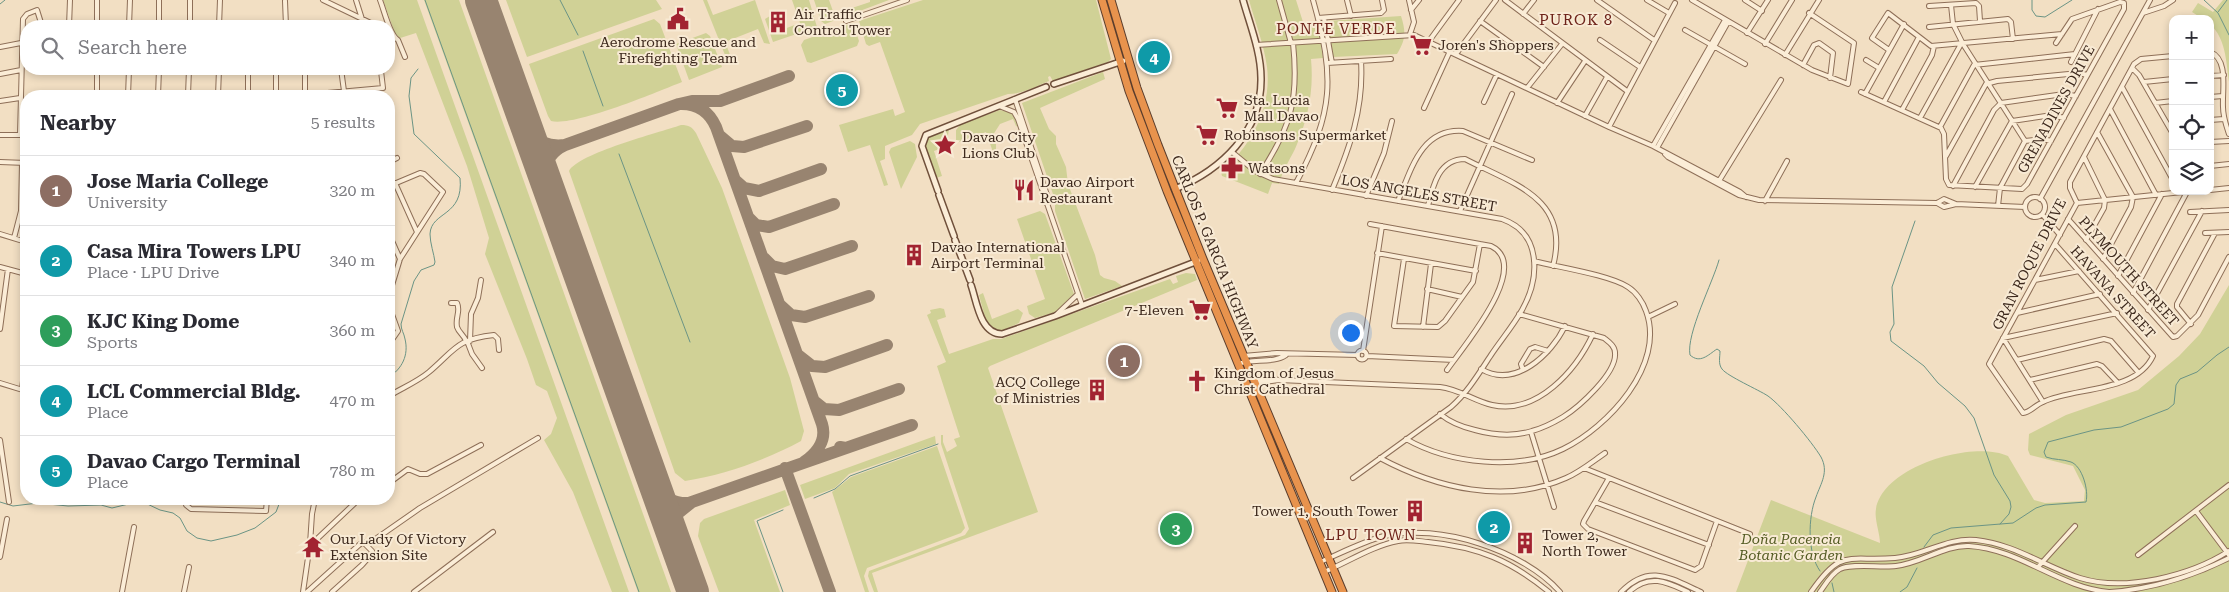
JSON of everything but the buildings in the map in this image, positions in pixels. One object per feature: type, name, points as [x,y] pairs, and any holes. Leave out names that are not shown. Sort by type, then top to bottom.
[{"type":"highway","name":"CARLOS P. GARCIA HIGHWAY","points":[[1102,0],[1120,61],[1153,156],[1245,358],[1343,592]]},
{"type":"highway","name":"CARLOS P. GARCIA HIGHWAY","points":[[1111,0],[1128,59],[1199,260],[1237,361],[1332,592]]},
{"type":"street","points":[[69,20],[70,0]]},
{"type":"street","points":[[97,0],[97,20]]},
{"type":"street","points":[[129,20],[130,0]]},
{"type":"street","points":[[159,0],[159,20]]},
{"type":"street","points":[[190,0],[190,20]]},
{"type":"street","points":[[219,20],[220,0]]},
{"type":"street","points":[[323,0],[362,19]]},
{"type":"street","points":[[356,0],[362,19]]},
{"type":"street","points":[[380,0],[386,20]]},
{"type":"street","points":[[846,21],[907,0]]},
{"type":"street","points":[[1175,188],[1206,175],[1232,152],[1248,128],[1258,100],[1261,78],[1256,45],[1243,0]]},
{"type":"street","points":[[1260,174],[1278,146],[1291,110],[1296,87],[1292,43],[1279,0]]},
{"type":"street","points":[[1313,0],[1330,63]]},
{"type":"street","points":[[1347,0],[1351,16]]},
{"type":"street","points":[[1318,18],[1382,13],[1384,8],[1382,0]]},
{"type":"street","points":[[1409,0],[1414,22],[1410,34]]},
{"type":"street","points":[[1411,10],[1419,0]]},
{"type":"street","points":[[1430,42],[1459,0]]},
{"type":"street","points":[[1456,54],[1496,0]]},
{"type":"street","points":[[1505,0],[1585,62],[1627,91]]},
{"type":"street","points":[[1523,14],[1534,0]]},
{"type":"street","points":[[1597,0],[1654,40]]},
{"type":"street","points":[[1647,0],[1669,14]]},
{"type":"street","points":[[1692,0],[1803,65],[1848,84],[1854,43],[1809,13]]},
{"type":"street","points":[[1745,0],[1762,11]]},
{"type":"street","points":[[1747,33],[1768,0]]},
{"type":"street","points":[[1766,44],[1792,0]]},
{"type":"street","points":[[1785,55],[1818,0]]},
{"type":"street","points":[[2040,199],[2150,0]]},
{"type":"street","points":[[2143,13],[2164,6],[2173,0]]},
{"type":"street","points":[[285,1],[286,20]]},
{"type":"street","name":"GRENADINES DRIVE","points":[[1953,186],[2024,188],[2124,9],[2124,3],[2120,2],[2098,10]]},
{"type":"street","points":[[1609,127],[1675,3]]},
{"type":"street","points":[[1929,6],[1978,3],[1980,21]]},
{"type":"street","points":[[1952,5],[1953,24],[1962,44],[2025,141]]},
{"type":"street","points":[[2056,43],[2072,19],[2098,10]]},
{"type":"street","points":[[2071,62],[2098,10]]},
{"type":"street","points":[[23,20],[27,14],[39,11],[41,20]]},
{"type":"street","points":[[1890,50],[1872,38],[1888,13],[1929,45],[1934,46],[2062,34]]},
{"type":"street","points":[[1296,183],[1324,118],[1330,63],[1324,18]]},
{"type":"street","points":[[1929,27],[1980,21],[2010,20],[2013,39]]},
{"type":"street","points":[[1480,21],[1544,67]]},
{"type":"street","points":[[1655,147],[1726,21]]},
{"type":"street","points":[[1904,24],[1863,93],[1940,127],[1944,132],[1947,182],[1949,185],[1953,186],[1994,110],[2001,103],[2064,94],[2076,96]]},
{"type":"street","points":[[1686,30],[1745,64]]},
{"type":"street","points":[[1256,45],[1410,34],[1655,147],[1746,197]]},
{"type":"street","points":[[1884,102],[1919,37]]},
{"type":"street","points":[[395,38],[398,40],[405,57]]},
{"type":"street","points":[[1600,40],[1640,68]]},
{"type":"street","points":[[0,46],[20,43]]},
{"type":"street","points":[[1803,65],[1814,45],[1819,43],[1833,53],[1830,78]]},
{"type":"street","points":[[1528,88],[1562,44]]},
{"type":"street","points":[[1920,118],[1962,44]]},
{"type":"street","points":[[1902,110],[1932,55],[1934,46]]},
{"type":"street","points":[[1424,108],[1450,51]]},
{"type":"street","points":[[1940,127],[1971,68],[1976,64],[2075,54]]},
{"type":"street","points":[[2214,55],[2219,59],[2224,74],[2224,119],[2229,134]]},
{"type":"street","points":[[2169,56],[2141,59],[2132,68],[2144,82],[2169,127]]},
{"type":"street","points":[[1054,84],[1128,59]]},
{"type":"street","points":[[1330,63],[1392,59]]},
{"type":"street","points":[[1866,60],[1879,68]]},
{"type":"street","points":[[1332,190],[1349,150],[1358,117],[1362,87],[1361,61]]},
{"type":"street","points":[[1557,102],[1585,62]]},
{"type":"street","name":"GRAN ROQUE DRIVE","points":[[2043,402],[2027,412],[2021,412],[1989,364],[2077,202],[2069,185],[2132,68]]},
{"type":"street","points":[[0,74],[20,70]]},
{"type":"street","points":[[1945,157],[1982,89],[1988,83],[2079,73],[2088,75]]},
{"type":"street","points":[[1484,102],[1497,74]]},
{"type":"street","points":[[2214,75],[2224,74]]},
{"type":"street","points":[[20,90],[21,75]]},
{"type":"street","points":[[97,75],[97,90]]},
{"type":"street","points":[[128,90],[129,75]]},
{"type":"street","points":[[158,90],[159,75]]},
{"type":"street","points":[[188,90],[189,75]]},
{"type":"street","points":[[218,90],[219,75]]},
{"type":"street","points":[[248,75],[248,90]]},
{"type":"street","points":[[276,75],[276,90]]},
{"type":"street","points":[[305,75],[305,90]]},
{"type":"street","points":[[342,75],[343,90]]},
{"type":"street","points":[[360,90],[383,88],[381,75]]},
{"type":"street","points":[[1585,116],[1606,77]]},
{"type":"street","points":[[1719,181],[1781,80]]},
{"type":"street","points":[[2144,82],[2169,80]]},
{"type":"street","points":[[2122,86],[2169,173]]},
{"type":"street","points":[[1046,87],[932,131],[925,136],[922,146],[984,323],[992,332],[1005,333],[1055,316],[1199,260]]},
{"type":"street","points":[[1460,211],[1512,94]]},
{"type":"street","points":[[2214,97],[2223,96]]},
{"type":"street","points":[[0,101],[20,98],[20,135],[0,135]]},
{"type":"street","points":[[1014,99],[1048,198],[1046,203]]},
{"type":"street","points":[[2155,103],[2169,101]]},
{"type":"street","points":[[999,106],[1011,110],[1016,115],[1082,305]]},
{"type":"street","points":[[2110,109],[2156,195]]},
{"type":"street","points":[[2012,121],[2052,115],[2064,118]]},
{"type":"street","points":[[2214,120],[2224,119]]},
{"type":"street","points":[[1366,196],[1384,153],[1392,121]]},
{"type":"street","points":[[1975,187],[2012,121]]},
{"type":"street","points":[[1398,201],[1418,152],[1432,138],[1453,130],[1462,130],[1532,160]]},
{"type":"street","points":[[2097,132],[2133,197],[2131,207],[2103,259]]},
{"type":"street","points":[[2025,141],[2043,139],[2051,141]]},
{"type":"street","points":[[1998,206],[2000,188],[2025,141]]},
{"type":"street","points":[[2214,142],[2229,141]]},
{"type":"street","points":[[1663,151],[1668,157],[1716,184],[1746,197],[1766,201],[1936,203],[1944,207],[1956,204],[2025,207]]},
{"type":"street","name":"LOS ANGELES STREET","points":[[1232,152],[1260,174],[1273,179],[1502,219],[1519,226],[1528,237],[1534,262],[1530,288],[1519,314],[1464,394],[1353,478]]},
{"type":"street","points":[[2084,157],[2105,200],[2104,208],[2086,240]]},
{"type":"street","points":[[1428,206],[1437,176],[1448,164],[1457,159],[1465,159],[1480,166],[1529,191],[1544,205],[1551,216],[1558,241],[1553,266]]},
{"type":"street","points":[[1766,201],[1787,161]]},
{"type":"street","points":[[0,162],[20,163]]},
{"type":"street","points":[[2214,166],[2229,164]]},
{"type":"street","points":[[395,275],[400,259],[443,192],[424,174],[417,173],[395,183],[416,232]]},
{"type":"street","points":[[2214,190],[2229,188]]},
{"type":"street","points":[[2077,202],[2169,193]]},
{"type":"street","points":[[2118,276],[2162,194]]},
{"type":"street","points":[[2133,293],[2185,195]]},
{"type":"street","points":[[2030,198],[2040,199],[2045,207],[2042,214],[2036,217],[2027,214],[2025,207],[2030,198]]},
{"type":"street","points":[[1936,203],[1944,199],[1956,204]]},
{"type":"street","points":[[2190,212],[2229,210]]},
{"type":"street","points":[[2148,310],[2202,212]]},
{"type":"street","points":[[14,238],[20,214]]},
{"type":"street","points":[[2042,214],[2060,235]]},
{"type":"street","name":"PLYMOUTH STREET","points":[[2068,220],[2173,337],[2191,324]]},
{"type":"street","points":[[1370,224],[1480,244],[1497,249],[1503,257],[1505,268],[1502,284],[1495,299],[1447,370]]},
{"type":"street","points":[[1237,361],[1245,358],[1280,358],[1286,354],[1358,355],[1363,351],[1382,226]]},
{"type":"street","points":[[2205,233],[2229,232]]},
{"type":"street","points":[[2215,233],[2177,304],[2177,307],[2191,324],[2201,311],[2229,257]]},
{"type":"street","points":[[0,234],[20,240]]},
{"type":"street","points":[[1404,259],[1394,326],[1423,327],[1441,325],[1473,282],[1480,244]]},
{"type":"street","name":"HAVANA STREET","points":[[2055,244],[2154,356],[2138,372]]},
{"type":"street","points":[[395,248],[400,259]]},
{"type":"street","points":[[1377,253],[1476,271]]},
{"type":"street","points":[[1406,439],[1426,448],[1473,460],[1503,462],[1538,458],[1580,440],[1614,412],[1637,378],[1647,359],[1651,342],[1648,317],[1638,297],[1628,287],[1613,280],[1534,262]]},
{"type":"street","points":[[1423,327],[1432,264]]},
{"type":"street","points":[[0,266],[20,272]]},
{"type":"street","points":[[0,329],[8,269]]},
{"type":"street","points":[[2035,280],[2079,271]]},
{"type":"street","points":[[468,341],[471,314],[478,298],[481,280]]},
{"type":"street","points":[[1427,289],[1462,297]]},
{"type":"street","points":[[1055,316],[1078,294]]},
{"type":"street","points":[[2017,313],[2100,294]]},
{"type":"street","points":[[450,303],[458,305],[457,328],[468,341],[472,354],[482,368]]},
{"type":"street","points":[[1648,317],[1675,304]]},
{"type":"street","points":[[2017,360],[2107,339],[2112,341],[2138,372],[2118,384],[2043,402],[2017,360],[2004,338],[2117,313]]},
{"type":"street","points":[[1440,414],[1448,421],[1463,427],[1491,434],[1531,432],[1549,425],[1576,408],[1595,390],[1612,366],[1616,353],[1614,348],[1604,338],[1519,314]]},
{"type":"street","points":[[395,323],[398,331],[395,335]]},
{"type":"street","points":[[1481,369],[1489,374],[1506,376],[1522,370],[1538,361],[1548,351],[1559,338],[1565,326]]},
{"type":"street","points":[[1255,382],[1279,380],[1440,387],[1464,394],[1481,402],[1500,406],[1520,403],[1533,398],[1562,381],[1580,359],[1593,334]]},
{"type":"street","points":[[395,393],[430,371],[456,346],[468,341],[494,335],[498,339],[499,350]]},
{"type":"street","points":[[1522,370],[1522,360],[1530,349],[1535,347],[1548,351]]},
{"type":"street","points":[[1363,351],[1367,353],[1367,356]]},
{"type":"street","points":[[1358,355],[1361,360],[1367,356],[1454,360]]},
{"type":"street","points":[[2030,380],[2097,364],[2102,366],[2118,384]]},
{"type":"street","points":[[0,383],[20,389]]},
{"type":"street","points":[[1531,432],[1554,507]]},
{"type":"street","points":[[367,545],[420,508],[538,438]]},
{"type":"street","points":[[0,440],[9,502]]},
{"type":"street","points":[[395,479],[408,469],[422,475],[427,474],[481,445]]},
{"type":"street","points":[[1380,458],[1416,475],[1459,488],[1498,491],[1546,485],[1568,477],[1605,453]]},
{"type":"street","points":[[1584,468],[1750,534]]},
{"type":"street","points":[[1609,478],[1584,521],[1585,527],[1692,570],[1697,570],[1701,566],[1717,522]]},
{"type":"street","points":[[2138,555],[2229,485]]},
{"type":"street","points":[[1595,502],[1708,545]]},
{"type":"street","points":[[186,505],[191,508],[266,511],[266,505]]},
{"type":"street","points":[[303,592],[314,505]]},
{"type":"street","points":[[310,544],[353,505]]},
{"type":"street","points":[[2196,511],[2228,554]]},
{"type":"street","points":[[0,557],[7,519]]},
{"type":"street","points":[[2038,567],[2075,526]]},
{"type":"street","points":[[122,592],[134,527]]},
{"type":"street","points":[[414,592],[493,532]]},
{"type":"street","points":[[1320,562],[1378,538],[1424,534],[1484,545],[1512,555],[1543,577],[1560,592]]},
{"type":"street","points":[[1811,592],[1823,575],[1838,562],[1856,558],[1905,557],[1938,545],[1970,540],[2006,546],[2078,578],[2110,584],[2168,576],[2200,566],[2228,554]]},
{"type":"street","points":[[1324,572],[1397,541],[1445,544],[1481,552],[1509,563],[1549,592]]},
{"type":"street","points":[[306,592],[361,543],[367,545],[372,551],[370,556],[332,592]]},
{"type":"street","points":[[1820,592],[1840,570],[1911,563],[1941,551],[1968,546],[1993,550],[2017,557],[2093,590],[2110,592],[2169,583],[2204,571],[2228,554]]},
{"type":"street","points":[[184,592],[189,567]]},
{"type":"street","points":[[1621,592],[1636,579],[1652,574],[1668,577],[1701,592]]},
{"type":"street","points":[[1629,592],[1640,583],[1654,580],[1663,581],[1688,592]]},
{"type":"street","points":[[2110,584],[2110,592]]},
{"type":"green space","points":[[383,0],[417,0],[629,592],[612,592],[573,492],[544,440],[551,434],[557,418],[547,391],[536,385],[485,254],[489,238],[467,166],[416,33],[397,39],[395,20],[390,20]]},
{"type":"green space","points":[[424,0],[459,0],[671,592],[638,592]]},
{"type":"green space","points":[[506,0],[656,0],[662,9],[527,57]]},
{"type":"green space","points":[[703,0],[707,0],[713,15],[755,0],[770,44],[764,43],[758,29],[725,42],[731,57],[725,55]]},
{"type":"green space","points":[[792,0],[809,0],[817,27],[773,42],[765,19],[770,16],[776,32],[800,23]]},
{"type":"green space","points":[[814,0],[829,0],[834,14],[870,2],[870,0],[889,0],[825,24],[821,21]]},
{"type":"green space","points":[[923,0],[1096,0],[1111,59],[1108,62],[1053,81],[1050,76],[1048,77],[1049,81],[1030,89],[1008,94],[920,124],[912,135],[885,146],[885,159],[880,161],[888,185],[884,186],[870,145],[848,152],[839,125],[893,109],[895,116],[905,112],[880,42],[869,46],[866,44],[859,21]]},
{"type":"green space","points":[[1249,0],[1296,0],[1303,22],[1316,22],[1319,37],[1329,36],[1327,21],[1401,16],[1404,27],[1404,40],[1397,54],[1333,57],[1331,44],[1321,45],[1323,58],[1311,59],[1311,94],[1300,138],[1279,184],[1272,183],[1268,194],[1222,176],[1221,172],[1232,162],[1250,138],[1263,111],[1266,97],[1268,82],[1266,58]]},
{"type":"green space","points":[[2223,0],[2229,0],[2229,82],[2222,43],[2214,29],[2214,15],[2197,15],[2192,12],[2198,3],[2213,12]]},
{"type":"green space","points":[[654,19],[660,24],[682,82],[596,114],[578,119],[551,121],[529,64]]},
{"type":"green space","points":[[850,24],[854,26],[859,41],[857,46],[811,63],[807,62],[801,45],[804,40]]},
{"type":"green space","points":[[706,33],[710,36],[722,67],[689,80],[676,44]]},
{"type":"green space","points":[[1103,72],[1105,79],[1040,108],[1049,129],[1056,136],[1056,144],[1066,167],[1068,184],[1095,255],[1100,275],[1122,286],[1085,299],[1055,211],[1055,200],[1022,103]]},
{"type":"green space","points":[[1000,110],[1012,113],[1019,127],[1016,126],[1013,119],[1000,124],[991,138],[996,141],[996,154],[994,155],[986,132],[956,143],[956,130],[961,124]]},
{"type":"green space","points":[[681,125],[690,127],[696,133],[722,188],[790,378],[804,431],[801,441],[774,454],[730,471],[685,481],[675,473],[569,171],[587,157],[638,138]]},
{"type":"green space","points":[[949,128],[950,145],[934,151],[942,176],[936,178],[926,150],[927,139],[932,134]]},
{"type":"green space","points":[[910,141],[915,144],[917,157],[901,189],[889,152],[891,148]]},
{"type":"green space","points":[[1040,211],[1045,214],[1074,294],[1056,312],[1035,318],[1029,314],[1027,306],[1045,299],[1017,219]]},
{"type":"green space","points":[[1186,273],[1195,274],[1197,280],[988,368],[1038,512],[872,573],[878,592],[874,592],[868,576],[869,571],[965,535],[969,529],[941,444],[941,435],[943,435],[943,442],[947,452],[957,446],[954,439],[960,437],[937,366],[946,362],[927,315],[931,313],[930,310],[944,309],[946,317],[937,320],[949,354],[993,339],[1001,339],[1170,279],[1173,284],[1178,282],[1176,276]]},
{"type":"green space","name":"Doña Pacencia Botanic Garden","points":[[2229,285],[2229,592],[1736,592],[1771,500],[1880,543],[1876,509],[1882,494],[1895,480],[1912,469],[1932,460],[1974,451],[1993,452],[2008,456],[2034,500],[2045,503],[2084,501],[2085,490],[2073,466],[2030,455],[2028,450],[2029,434],[2066,415],[2138,390],[2179,356],[2200,334]]},
{"type":"green space","points":[[983,293],[992,319],[1018,309],[1023,313],[1019,323],[1001,331],[990,328],[986,321],[979,295]]},
{"type":"green space","points":[[935,436],[936,444],[849,474],[835,488],[805,499],[800,485]]},
{"type":"green space","points":[[937,446],[965,528],[961,533],[867,568],[864,576],[869,592],[865,592],[832,492],[851,477]]},
{"type":"green space","points":[[785,490],[790,505],[754,520],[780,592],[719,592],[698,536],[700,523],[704,519]]},
{"type":"waterway","points":[[0,4],[5,0]]},
{"type":"waterway","points":[[425,0],[639,592]]},
{"type":"waterway","points":[[560,0],[578,35]]},
{"type":"waterway","points":[[2032,0],[2032,10],[2036,16],[2045,17],[2072,0]]},
{"type":"waterway","points":[[2204,0],[2218,13],[2229,35]]},
{"type":"waterway","points":[[2218,12],[2227,0]]},
{"type":"waterway","points":[[583,51],[603,106]]},
{"type":"waterway","points":[[395,373],[401,366],[405,356],[406,345],[401,324],[414,281],[421,270],[434,265],[435,262],[430,237],[432,227],[436,221],[453,207],[460,191],[460,178],[414,134],[409,96],[411,78],[418,69]]},
{"type":"waterway","points":[[619,154],[690,342]]},
{"type":"waterway","points":[[1915,221],[1892,287],[1894,324],[1890,332],[1891,341],[1924,366],[1938,383],[1965,406],[1974,418],[1994,475],[2010,501],[2009,514],[2000,524]]},
{"type":"waterway","points":[[1719,260],[1692,334],[1690,355],[1701,359],[1717,349],[1720,351],[1722,369],[1764,393],[1774,401],[1821,457],[1824,473],[1813,505],[1810,524],[1813,555],[1820,571]]},
{"type":"waterway","points":[[1924,547],[1933,535],[1951,528],[2013,523],[2036,508],[2045,505],[2086,502],[2085,485],[2078,468],[2071,462],[2046,457],[2044,452],[2048,442],[2094,430],[2121,427],[2168,409],[2174,404],[2176,385],[2180,379],[2197,372],[2229,347]]},
{"type":"waterway","points":[[814,498],[835,489],[850,476],[938,444]]},
{"type":"waterway","points":[[0,502],[13,506],[21,505]]},
{"type":"waterway","points":[[58,505],[101,505]]},
{"type":"waterway","points":[[101,505],[112,508],[124,505]]},
{"type":"waterway","points":[[149,505],[173,513],[180,518],[187,531],[197,538],[211,541],[237,535],[255,528],[276,512],[279,505]]},
{"type":"waterway","points":[[783,510],[757,521],[783,592]]},
{"type":"waterway","points":[[1900,592],[1907,587],[1917,568]]},
{"type":"waterway","points":[[1832,583],[1834,592]]},
{"type":"taxiway","points":[[527,129],[543,143],[565,145],[679,104],[692,101],[720,101],[789,76]]},
{"type":"taxiway","points":[[679,104],[691,105],[702,109],[716,127],[822,424],[823,435],[820,446],[804,462]]},
{"type":"taxiway","points":[[719,135],[732,146],[744,147],[807,126]]},
{"type":"taxiway","points":[[546,181],[545,175],[549,160],[555,151],[565,145]]},
{"type":"taxiway","points":[[735,180],[744,188],[759,191],[821,169]]},
{"type":"taxiway","points":[[748,217],[756,225],[769,227],[834,204]]},
{"type":"taxiway","points":[[764,258],[772,266],[785,269],[852,246]]},
{"type":"taxiway","points":[[780,305],[791,315],[805,317],[869,296]]},
{"type":"taxiway","points":[[798,355],[812,366],[825,367],[887,345]]},
{"type":"taxiway","points":[[814,401],[824,409],[839,410],[899,389]]},
{"type":"taxiway","points":[[840,447],[846,448],[912,425]]},
{"type":"taxiway","points":[[655,485],[669,499],[689,503],[846,448]]},
{"type":"taxiway","points":[[785,468],[830,592]]},
{"type":"taxiway","points":[[673,535],[677,514],[692,502]]},
{"type":"runway","points":[[481,0],[693,592]]},
{"type":"place","name":"Aerodrome Rescue and Firefighting Team","points":[[678,19]]},
{"type":"place","name":"Air Traffic Control Tower","points":[[778,22]]},
{"type":"place","name":"Joren's Shoppers","points":[[1421,45]]},
{"type":"place","name":"LCL Commercial Bldg.","points":[[1154,57]]},
{"type":"place","name":"Davao Cargo Terminal","points":[[842,90]]},
{"type":"place","name":"Sta. Lucia Mall Davao","points":[[1227,108]]},
{"type":"place","name":"Robinsons Supermarket","points":[[1207,135]]},
{"type":"place","name":"Davao City Lions Club","points":[[945,145]]},
{"type":"place","name":"Watsons","points":[[1232,168]]},
{"type":"place","name":"Davao Airport Restaurant","points":[[1024,190]]},
{"type":"place","name":"Davao International Airport Terminal","points":[[914,255]]},
{"type":"place","name":"7-Eleven","points":[[1200,310]]},
{"type":"place","name":"Jose Maria College","points":[[1124,361]]},
{"type":"place","name":"Kingdom of Jesus Christ Cathedral","points":[[1197,381]]},
{"type":"place","name":"ACQ College of Ministries","points":[[1097,390]]},
{"type":"place","name":"Tower 1, South Tower","points":[[1415,511]]},
{"type":"place","name":"Casa Mira Towers LPU","points":[[1494,527]]},
{"type":"place","name":"KJC King Dome","points":[[1176,529]]},
{"type":"place","name":"Tower 2, North Tower","points":[[1525,543]]},
{"type":"place","name":"Our Lady Of Victory Extension Site","points":[[313,547]]},
{"type":"district","name":"PUROK 8","points":[[1576,20]]},
{"type":"district","name":"PONTE VERDE","points":[[1336,29]]},
{"type":"district","name":"LPU TOWN","points":[[1371,535]]}]
